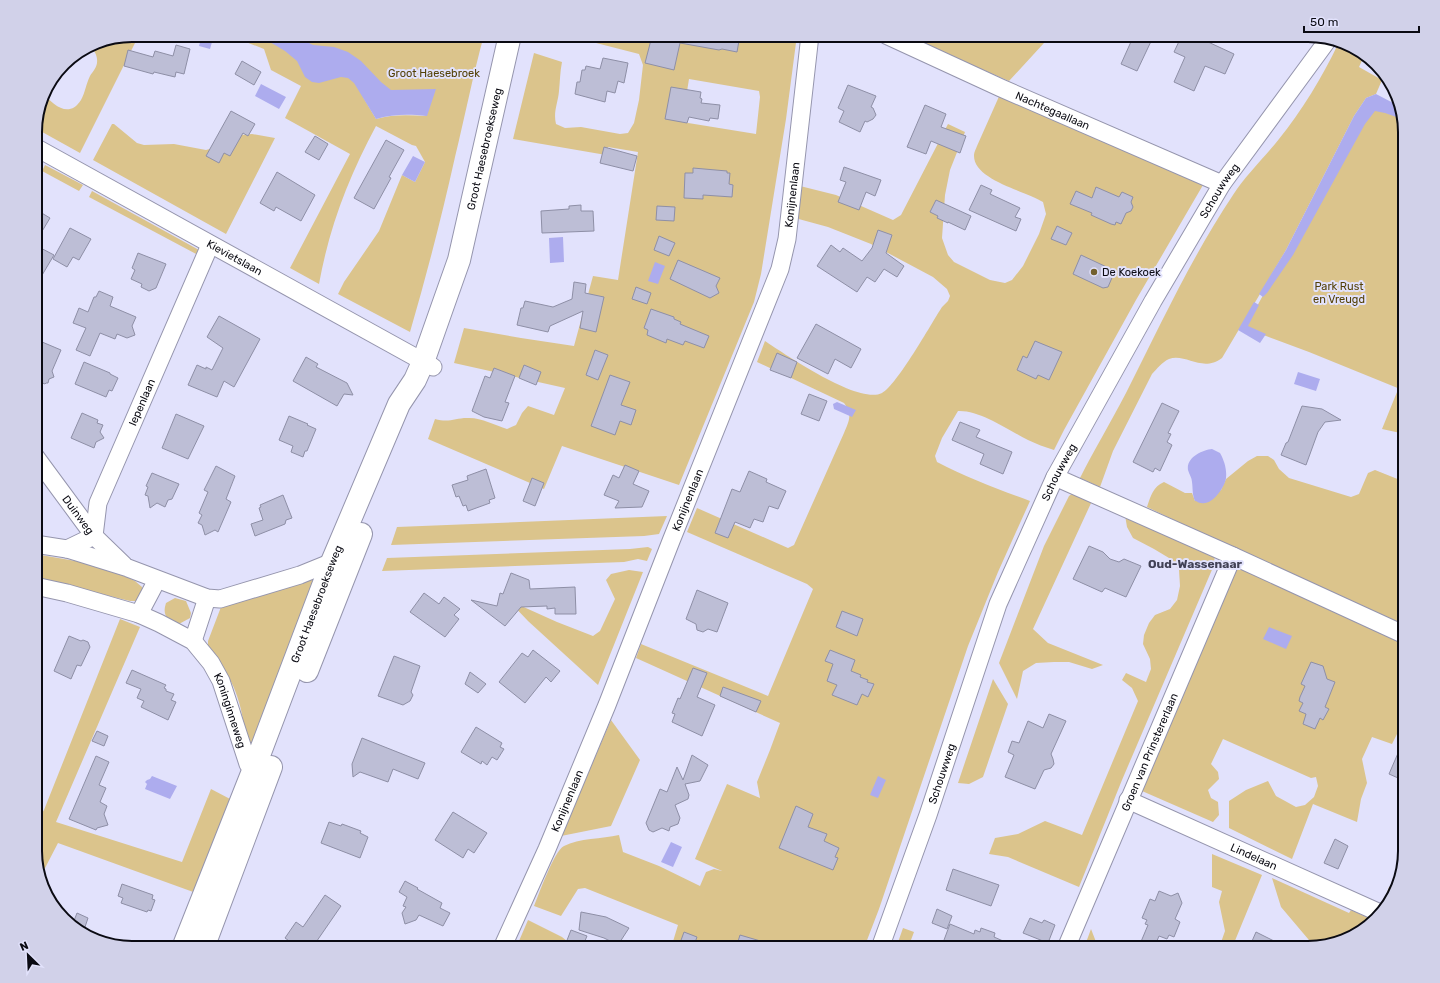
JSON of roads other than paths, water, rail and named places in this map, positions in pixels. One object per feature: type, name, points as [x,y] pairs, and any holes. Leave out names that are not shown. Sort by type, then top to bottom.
[{"type":"street","name":"Groot Haesebroekseweg","points":[[205,941],[260,774],[400,404],[415,380],[428,365],[458,263],[508,42]]},
{"type":"street","name":"Konijnenlaan","points":[[505,941],[547,849],[607,705],[780,269],[787,239],[809,42]]},
{"type":"street","name":"Nachtegaallaan","points":[[901,42],[1015,94],[1222,184]]},
{"type":"street","name":"Schouwweg","points":[[883,941],[928,815],[998,604],[1055,477],[1153,301],[1222,184],[1325,44]]},
{"type":"street","name":"Kievietslaan","points":[[42,151],[428,365]]},
{"type":"street","name":"Iepenlaan","points":[[94,536],[98,503],[210,245]]},
{"type":"street","name":"Duinweg","points":[[42,465],[94,536],[128,568]]},
{"type":"street","points":[[1055,477],[1233,556],[1398,632]]},
{"type":"street","points":[[67,549],[94,536]]},
{"type":"street","points":[[42,545],[67,549],[128,568],[208,598],[220,599],[341,561]]},
{"type":"street","name":"Groen van Prinstererlaan","points":[[1069,941],[1233,556]]},
{"type":"street","points":[[139,614],[157,580]]},
{"type":"street","name":"Koninginneweg","points":[[42,588],[67,593],[139,614],[193,641],[211,663],[221,681],[248,764],[260,774]]},
{"type":"street","points":[[193,641],[208,598]]},
{"type":"street","name":"Groot Haesebroekseweg","points":[[186,941],[260,774]]},
{"type":"street","name":"Lindelaan","points":[[1128,800],[1375,911]]},
{"type":"water","points":[[200,42],[212,42],[210,49],[199,46]]},
{"type":"water","points":[[270,42],[307,42],[313,45],[334,47],[348,52],[361,61],[391,90],[436,89],[427,116],[401,115],[376,119],[354,83],[348,78],[341,77],[319,83],[312,82],[305,77],[297,61],[285,51]]},
{"type":"water","points":[[261,84],[286,97],[279,109],[255,96]]},
{"type":"water","points":[[1376,94],[1393,103],[1397,117],[1375,111],[1365,124],[1293,255],[1263,297],[1259,294],[1286,250],[1354,116],[1366,98]]},
{"type":"water","points":[[413,156],[425,162],[415,182],[402,175]]},
{"type":"water","points":[[563,237],[564,262],[550,263],[549,238]]},
{"type":"water","points":[[655,262],[665,266],[658,284],[648,281]]},
{"type":"water","points":[[1254,302],[1259,305],[1248,326],[1266,334],[1260,343],[1238,330]]},
{"type":"water","points":[[1298,372],[1320,379],[1316,391],[1294,384]]},
{"type":"water","points":[[837,402],[856,410],[852,417],[834,409],[833,404]]},
{"type":"water","points":[[1212,449],[1220,453],[1226,468],[1226,478],[1221,491],[1213,499],[1209,502],[1200,503],[1195,501],[1194,498],[1192,480],[1188,470],[1188,465],[1192,458],[1196,455]]},
{"type":"water","points":[[1269,627],[1292,636],[1286,649],[1263,639]]},
{"type":"water","points":[[152,776],[177,786],[170,799],[145,789],[147,784],[145,782]]},
{"type":"water","points":[[878,776],[886,780],[878,798],[870,795]]},
{"type":"water","points":[[671,842],[682,847],[673,867],[661,862]]},
{"type":"place","name":"De Koekoek","points":[[1094,272]]},
{"type":"district","name":"Oud-Wassenaar","points":[[1195,564]]},
{"type":"park label","name":"Groot Haesebroek","points":[[434,73]]},
{"type":"park label","name":"Park Rust en Vreugd","points":[[1339,292]]}]
